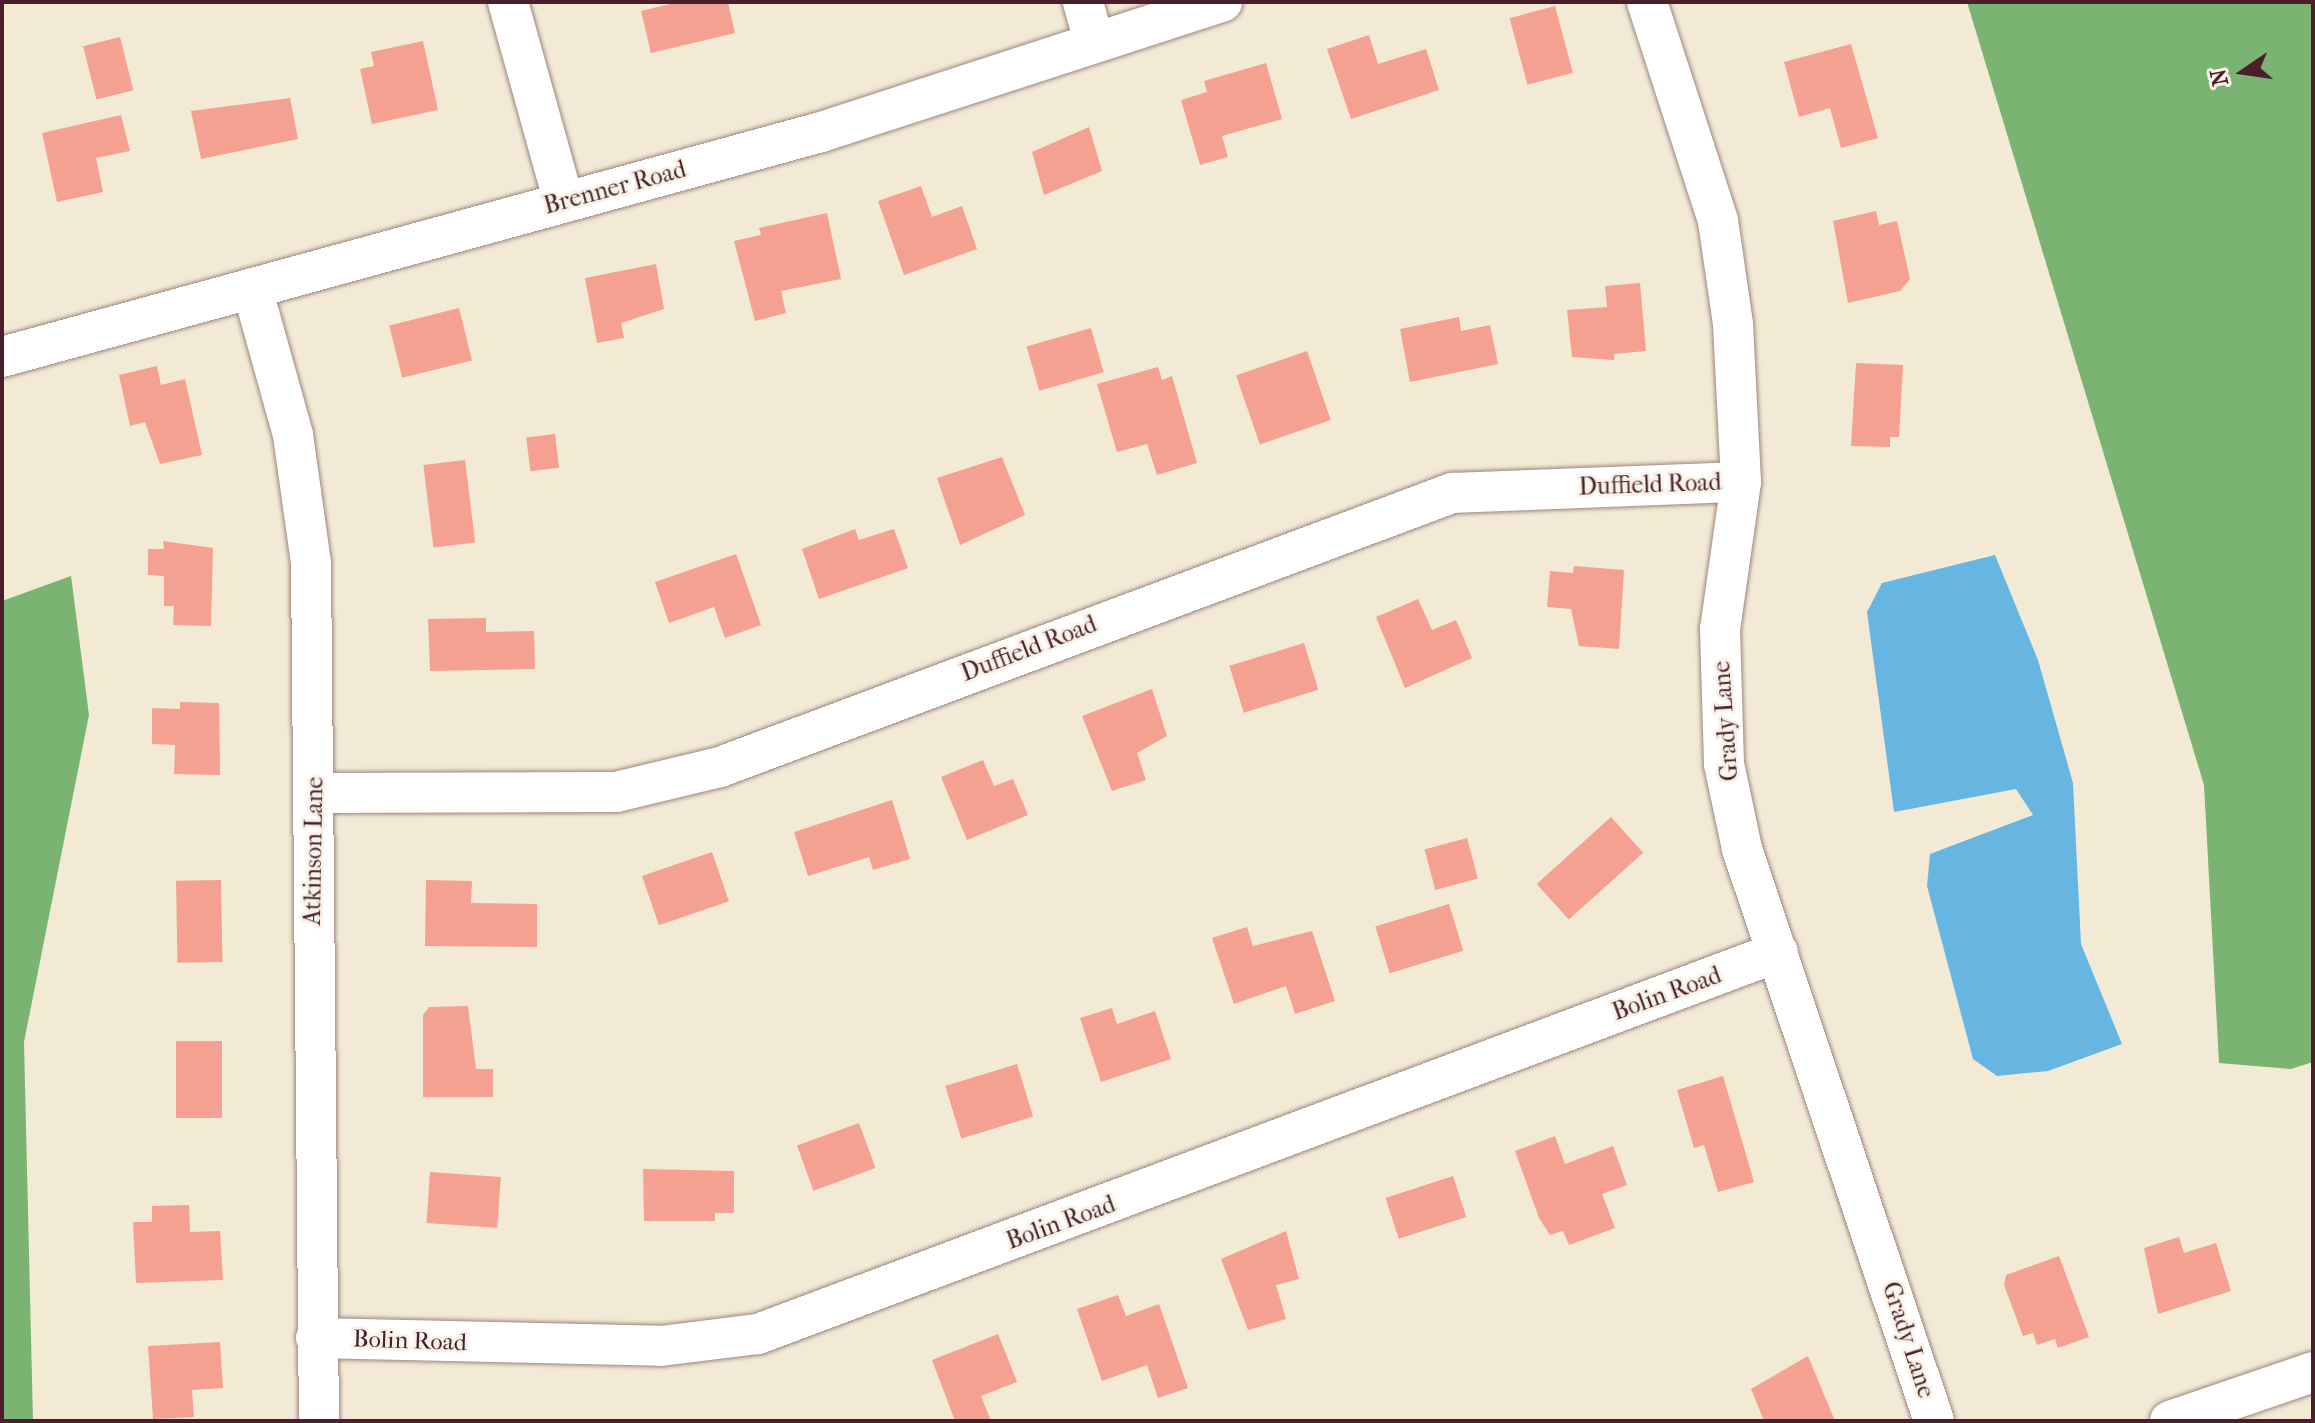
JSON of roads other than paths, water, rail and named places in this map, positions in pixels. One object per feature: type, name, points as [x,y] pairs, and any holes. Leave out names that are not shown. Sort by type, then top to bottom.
[{"type":"street","points":[[508,2],[564,202]]},
{"type":"street","points":[[1083,2],[1094,42]]},
{"type":"street","name":"Brenner Road","points":[[2,357],[821,132],[1222,2]]},
{"type":"street","name":"Grady Lane","points":[[1647,2],[1718,221],[1741,482],[1720,629],[1724,764],[1742,849],[1934,1421]]},
{"type":"street","name":"Atkinson Lane","points":[[252,288],[293,435],[311,563],[319,1421]]},
{"type":"street","name":"Duffield Road","points":[[315,793],[616,792],[720,767],[1452,493],[1741,482]]},
{"type":"street","name":"Bolin Road","points":[[316,1338],[661,1346],[758,1334],[1778,952]]},
{"type":"street","points":[[2170,1421],[2313,1372]]},
{"type":"water","points":[[1995,555],[2038,660],[2073,783],[2081,944],[2122,1044],[2048,1071],[1997,1076],[1973,1059],[1927,886],[1930,854],[2033,815],[2016,789],[1894,812],[1867,612],[1882,583]]}]
